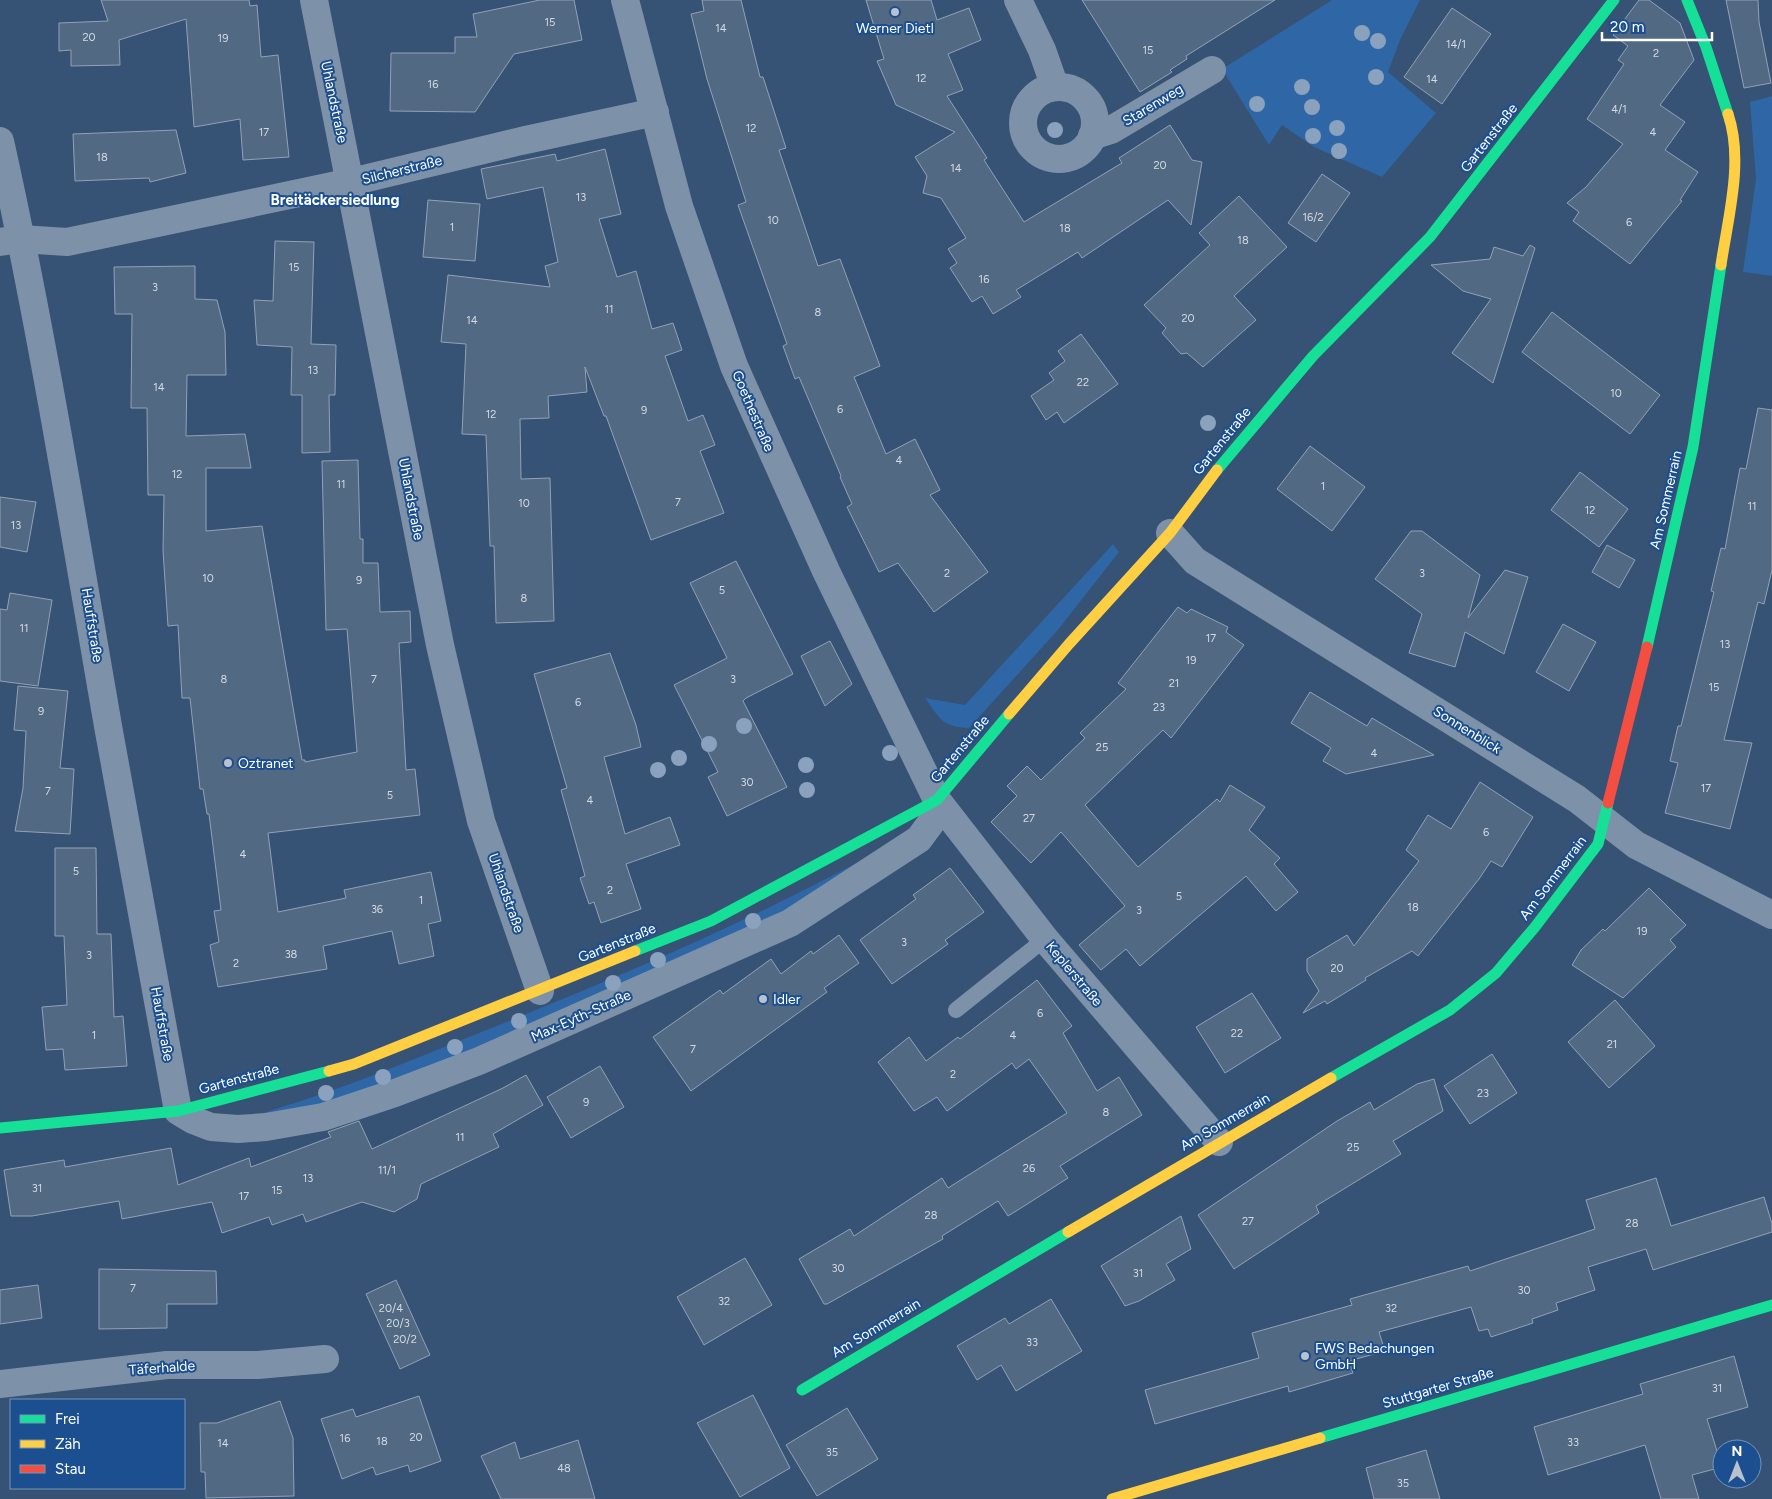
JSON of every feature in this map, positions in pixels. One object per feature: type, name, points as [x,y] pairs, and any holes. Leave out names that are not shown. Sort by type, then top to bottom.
[{"type":"street","name":"Uhlandstraße","points":[[314,0],[438,636],[461,738],[481,821],[540,991]]},
{"type":"street","name":"Goethestraße","points":[[625,0],[679,206],[734,366],[822,562],[937,800]]},
{"type":"street","points":[[1018,0],[1042,50],[1055,87],[1067,88],[1079,93],[1088,101],[1094,118],[1092,136]]},
{"type":"street","name":"Gartenstraße","points":[[0,1128],[178,1111],[354,1064],[540,991],[710,921],[937,800],[1069,644],[1170,533],[1229,453],[1313,356],[1430,238],[1614,0]]},
{"type":"street","name":"Am Sommerrain","points":[[802,1390],[1218,1142],[1450,1010],[1496,973],[1535,927],[1598,844],[1658,605],[1693,447],[1734,180],[1734,131],[1706,47],[1687,0]]},
{"type":"street","name":"Starenweg","points":[[1055,87],[1043,90],[1027,107],[1023,118],[1023,129],[1034,149],[1044,156],[1054,159],[1066,158],[1077,154],[1086,147],[1092,136],[1111,130],[1212,70]]},
{"type":"street","name":"Silcherstraße","points":[[11,240],[67,242],[351,182],[521,141],[655,112]]},
{"type":"street","name":"Hauffstraße","points":[[0,141],[11,240],[74,520],[108,724],[178,1111]]},
{"type":"street","name":"Sonnenblick","points":[[1170,533],[1195,561],[1569,794],[1636,845],[1772,915]]},
{"type":"street","name":"Keplerstraße","points":[[937,800],[1045,939],[1218,1142]]},
{"type":"street","name":"Max-Eyth-Straße","points":[[178,1111],[193,1120],[211,1127],[238,1129],[266,1127],[323,1117],[479,1061],[790,923],[919,839],[933,820],[937,800]]},
{"type":"street","name":"Stuttgarter Straße","points":[[1112,1499],[1772,1305]]},
{"type":"street","name":"Täferhalde","points":[[0,1384],[167,1366],[258,1365],[324,1359]]},
{"type":"lane","points":[[956,1010],[1045,939]]},
{"type":"shaded area","points":[[1332,0],[1420,0],[1400,40],[1388,72],[1436,113],[1382,177],[1314,147],[1282,125],[1269,145],[1222,69]]},
{"type":"shaded area","points":[[1772,96],[1772,276],[1743,272],[1756,179],[1750,102]]},
{"type":"shaded area","points":[[1113,544],[1119,552],[1057,631],[969,728],[953,726],[942,720],[925,698],[965,705]]},
{"type":"shaded area","points":[[884,848],[829,890],[580,1007],[349,1099],[266,1116],[264,1113],[386,1070],[597,985],[742,920]]},
{"type":"building","points":[[101,0],[249,0],[250,6],[257,5],[261,57],[278,55],[289,157],[243,160],[240,119],[194,127],[186,19],[119,40],[120,65],[71,66],[71,50],[59,51],[59,23],[108,21]]},
{"type":"building","points":[[540,0],[574,0],[582,40],[514,54],[475,112],[390,111],[391,53],[455,53],[455,37],[477,37],[473,14]]},
{"type":"building","points":[[702,0],[741,0],[760,77],[763,77],[786,148],[779,150],[818,266],[840,259],[880,366],[854,377],[886,454],[915,439],[940,490],[930,495],[988,572],[934,612],[898,563],[879,572],[847,507],[852,504],[799,377],[795,379],[783,346],[787,344],[738,205],[746,202],[707,79],[691,14],[704,11]]},
{"type":"building","points":[[866,0],[931,0],[937,20],[969,8],[981,40],[948,54],[963,90],[947,96],[987,158],[984,160],[1024,222],[1122,163],[1119,158],[1170,125],[1192,160],[1202,162],[1191,225],[1168,200],[1082,258],[1078,252],[1016,290],[1021,297],[993,314],[982,296],[972,302],[950,268],[957,263],[948,249],[966,238],[941,198],[923,193],[927,176],[915,157],[955,132],[896,105],[877,61],[884,59]]},
{"type":"building","points":[[1082,0],[1275,0],[1186,56],[1187,59],[1170,70],[1172,72],[1140,92]]},
{"type":"building","points":[[1639,0],[1649,0],[1680,23],[1694,60],[1660,105],[1685,122],[1665,150],[1698,172],[1680,200],[1682,201],[1630,264],[1573,221],[1579,212],[1567,203],[1586,187],[1623,144],[1587,119],[1624,64],[1618,60],[1628,46],[1613,35]]},
{"type":"building","points":[[1726,0],[1758,0],[1759,22],[1771,83],[1744,88]]},
{"type":"building","points":[[1452,8],[1491,34],[1442,104],[1404,77]]},
{"type":"building","points":[[176,130],[186,173],[150,182],[149,178],[75,181],[73,134]]},
{"type":"building","points":[[605,149],[621,214],[599,219],[617,277],[636,271],[652,329],[673,323],[682,350],[665,356],[688,421],[703,415],[715,445],[700,451],[724,513],[651,540],[606,416],[604,416],[585,367],[587,392],[548,396],[549,418],[520,419],[521,479],[550,478],[554,621],[496,623],[494,546],[490,546],[486,435],[462,434],[466,344],[441,342],[448,275],[550,287],[545,266],[558,262],[543,187],[487,199],[481,169],[555,154],[557,161]]},
{"type":"building","points":[[1322,174],[1350,193],[1316,242],[1288,223]]},
{"type":"building","points":[[1239,196],[1287,247],[1234,296],[1256,320],[1203,367],[1187,353],[1181,354],[1162,333],[1166,328],[1144,305],[1210,245],[1199,233]]},
{"type":"building","points":[[428,200],[480,204],[475,261],[423,257]]},
{"type":"building","points":[[275,241],[314,242],[311,344],[336,345],[335,395],[329,395],[330,452],[302,453],[302,395],[291,395],[292,347],[257,345],[254,300],[273,301]]},
{"type":"building","points":[[1530,245],[1535,248],[1493,383],[1452,353],[1491,299],[1463,291],[1431,265],[1490,259],[1494,247],[1523,256]]},
{"type":"building","points":[[195,266],[195,299],[217,300],[225,332],[226,375],[187,375],[186,436],[245,434],[251,468],[206,468],[206,531],[262,526],[302,760],[305,760],[305,762],[357,752],[347,629],[326,630],[322,461],[358,460],[360,539],[363,539],[363,563],[378,563],[380,612],[410,611],[411,642],[399,643],[406,770],[415,769],[420,815],[268,833],[278,912],[346,898],[344,890],[431,872],[441,921],[428,924],[434,956],[399,964],[392,931],[323,946],[327,969],[218,987],[210,945],[219,942],[214,911],[221,910],[209,814],[207,814],[203,789],[200,789],[190,698],[182,698],[178,625],[168,626],[163,550],[164,495],[148,495],[147,408],[131,408],[132,314],[115,314],[114,267]]},
{"type":"building","points":[[1552,312],[1660,395],[1630,434],[1522,352]]},
{"type":"building","points":[[1081,334],[1118,384],[1064,423],[1057,412],[1046,420],[1031,396],[1054,380],[1049,373],[1065,361],[1058,351]]},
{"type":"building","points":[[1758,408],[1772,410],[1772,570],[1764,604],[1758,602],[1724,740],[1752,743],[1730,829],[1665,813],[1678,763],[1670,761],[1678,726],[1681,726],[1714,592],[1711,591],[1721,548],[1725,549],[1740,468],[1746,469]]},
{"type":"building","points":[[1310,446],[1365,487],[1332,531],[1277,489]]},
{"type":"building","points":[[1580,472],[1628,509],[1599,547],[1551,510]]},
{"type":"building","points":[[0,497],[36,502],[27,552],[0,547]]},
{"type":"building","points":[[1411,531],[1422,531],[1480,575],[1468,618],[1505,570],[1528,577],[1504,654],[1465,632],[1455,667],[1409,653],[1422,614],[1375,579]]},
{"type":"building","points":[[1607,545],[1635,560],[1619,588],[1592,572]]},
{"type":"building","points":[[736,561],[793,674],[743,701],[787,787],[727,816],[708,777],[718,772],[674,685],[727,658],[690,583]]},
{"type":"building","points":[[10,593],[52,600],[38,686],[0,681],[0,609],[7,610]]},
{"type":"building","points":[[1178,607],[1187,613],[1191,609],[1228,627],[1226,632],[1244,645],[1171,738],[1163,730],[1085,805],[1138,867],[1217,799],[1220,802],[1230,785],[1265,807],[1249,830],[1280,858],[1274,864],[1298,892],[1276,911],[1246,876],[1140,966],[1126,949],[1101,970],[1079,945],[1125,906],[1061,832],[1031,863],[991,822],[1017,796],[1007,786],[1027,766],[1041,780],[1085,738],[1080,733],[1126,689],[1118,683]]},
{"type":"building","points":[[1563,624],[1596,642],[1569,691],[1536,672]]},
{"type":"building","points":[[830,641],[852,684],[825,706],[801,656]]},
{"type":"building","points":[[610,653],[636,725],[641,747],[604,757],[625,834],[670,817],[680,845],[626,864],[641,909],[601,923],[594,902],[589,904],[580,878],[585,876],[561,790],[567,788],[534,674]]},
{"type":"building","points":[[18,686],[68,691],[60,768],[74,769],[70,834],[15,831],[23,788],[26,731],[14,730]]},
{"type":"building","points":[[1310,692],[1367,726],[1372,718],[1434,755],[1346,774],[1323,761],[1331,748],[1291,723]]},
{"type":"building","points":[[1480,782],[1533,817],[1502,867],[1491,861],[1418,956],[1412,951],[1365,978],[1366,980],[1327,1004],[1325,1001],[1303,1013],[1319,991],[1307,971],[1307,959],[1347,935],[1354,946],[1419,861],[1406,850],[1428,815],[1451,829]]},
{"type":"building","points":[[55,848],[96,848],[97,934],[111,934],[114,1017],[123,1016],[127,1066],[65,1070],[63,1049],[46,1050],[42,1007],[67,1005],[64,936],[55,936]]},
{"type":"building","points":[[950,868],[984,912],[945,940],[948,944],[892,984],[860,940],[916,899],[913,895]]},
{"type":"building","points":[[1649,888],[1686,925],[1670,940],[1676,947],[1623,998],[1572,965],[1581,950],[1603,929],[1605,931]]},
{"type":"building","points":[[839,935],[859,963],[824,988],[827,992],[691,1091],[653,1037],[720,990],[723,994],[771,959],[781,974],[811,951],[813,954]]},
{"type":"building","points":[[1037,980],[1072,1026],[1063,1033],[1097,1091],[1119,1077],[1142,1115],[1060,1166],[1068,1178],[1008,1216],[998,1201],[942,1236],[943,1239],[824,1304],[799,1259],[850,1229],[854,1236],[942,1178],[948,1188],[1067,1113],[1029,1059],[1016,1069],[1012,1063],[947,1111],[937,1097],[914,1111],[878,1062],[909,1037],[926,1061],[958,1037],[960,1039]]},
{"type":"building","points":[[1252,993],[1281,1038],[1225,1073],[1196,1027]]},
{"type":"building","points":[[1615,1000],[1655,1046],[1609,1088],[1568,1042]]},
{"type":"building","points":[[1492,1054],[1517,1093],[1470,1124],[1444,1086]]},
{"type":"building","points":[[600,1066],[624,1107],[571,1138],[547,1097]]},
{"type":"building","points":[[526,1075],[543,1105],[493,1134],[499,1147],[421,1184],[417,1199],[394,1212],[362,1202],[306,1222],[303,1214],[272,1225],[269,1217],[222,1233],[212,1202],[122,1219],[119,1201],[32,1216],[11,1216],[4,1170],[64,1160],[65,1167],[171,1148],[178,1185],[249,1158],[251,1167],[331,1137],[328,1132],[359,1121],[372,1149],[503,1088]]},
{"type":"building","points":[[1434,1079],[1443,1111],[1393,1141],[1401,1154],[1316,1206],[1319,1213],[1234,1269],[1198,1215],[1337,1121],[1370,1102],[1374,1110],[1417,1084]]},
{"type":"building","points":[[1656,1178],[1671,1226],[1764,1197],[1772,1224],[1772,1232],[1653,1270],[1646,1249],[1588,1267],[1595,1290],[1556,1303],[1558,1310],[1532,1319],[1533,1323],[1491,1337],[1488,1329],[1479,1331],[1471,1307],[1379,1332],[1385,1351],[1349,1361],[1353,1373],[1289,1392],[1288,1386],[1155,1424],[1145,1390],[1259,1358],[1252,1333],[1352,1305],[1350,1299],[1468,1266],[1470,1271],[1595,1229],[1586,1200]]},
{"type":"building","points":[[1181,1216],[1191,1249],[1166,1264],[1175,1280],[1139,1301],[1125,1306],[1101,1266]]},
{"type":"building","points":[[745,1258],[772,1305],[704,1345],[677,1297]]},
{"type":"building","points":[[99,1269],[216,1271],[217,1304],[167,1304],[167,1328],[99,1329]]},
{"type":"building","points":[[396,1280],[430,1355],[400,1369],[366,1294]]},
{"type":"building","points":[[38,1285],[42,1318],[0,1324],[0,1290]]},
{"type":"building","points":[[1051,1299],[1082,1351],[1016,1391],[1001,1365],[977,1380],[957,1346],[1005,1318],[1009,1324]]},
{"type":"building","points":[[1734,1356],[1748,1407],[1707,1419],[1713,1439],[1712,1470],[1692,1475],[1699,1499],[1661,1499],[1645,1445],[1548,1475],[1534,1427],[1643,1394],[1640,1384]]},
{"type":"building","points":[[753,1395],[790,1468],[740,1497],[697,1423]]},
{"type":"building","points":[[419,1396],[441,1461],[410,1472],[408,1465],[376,1475],[373,1467],[342,1479],[321,1419],[353,1409],[356,1417]]},
{"type":"building","points":[[280,1401],[293,1438],[294,1496],[206,1498],[205,1472],[201,1472],[200,1423],[217,1423]]},
{"type":"building","points":[[847,1408],[878,1459],[817,1496],[786,1445]]},
{"type":"building","points":[[578,1440],[595,1499],[501,1499],[481,1456],[515,1442],[520,1459]]},
{"type":"building","points":[[1426,1450],[1440,1499],[1374,1499],[1366,1468]]},
{"type":"traffic: fast","points":[[1217,470],[1313,356],[1430,237],[1614,0]]},
{"type":"traffic: fast","points":[[1687,0],[1706,47],[1728,114]]},
{"type":"traffic: fast","points":[[1647,647],[1693,447],[1721,265]]},
{"type":"traffic: fast","points":[[635,951],[711,921],[937,800],[1009,714]]},
{"type":"traffic: fast","points":[[1331,1078],[1450,1010],[1496,973],[1535,927],[1598,844],[1608,803]]},
{"type":"traffic: fast","points":[[0,1128],[178,1111],[329,1071]]},
{"type":"traffic: fast","points":[[802,1390],[1068,1232]]},
{"type":"traffic: fast","points":[[1320,1438],[1772,1305]]},
{"type":"traffic: slow","points":[[1721,265],[1731,209],[1735,170],[1733,132],[1728,114]]},
{"type":"traffic: slow","points":[[1009,714],[1069,644],[1170,533],[1217,470]]},
{"type":"traffic: slow","points":[[329,1071],[354,1064],[635,951]]},
{"type":"traffic: slow","points":[[1068,1232],[1331,1078]]},
{"type":"traffic: slow","points":[[1112,1499],[1320,1438]]},
{"type":"traffic: jam","points":[[1608,803],[1647,647]]},
{"type":"place","name":"Werner Dietl","points":[[895,12]]},
{"type":"place","name":"Oztranet","points":[[228,763]]},
{"type":"place","name":"Idler","points":[[763,999]]},
{"type":"place","name":"FWS Bedachungen GmbH","points":[[1305,1356]]},
{"type":"district","name":"Breitäckersiedlung","points":[[335,200]]}]
